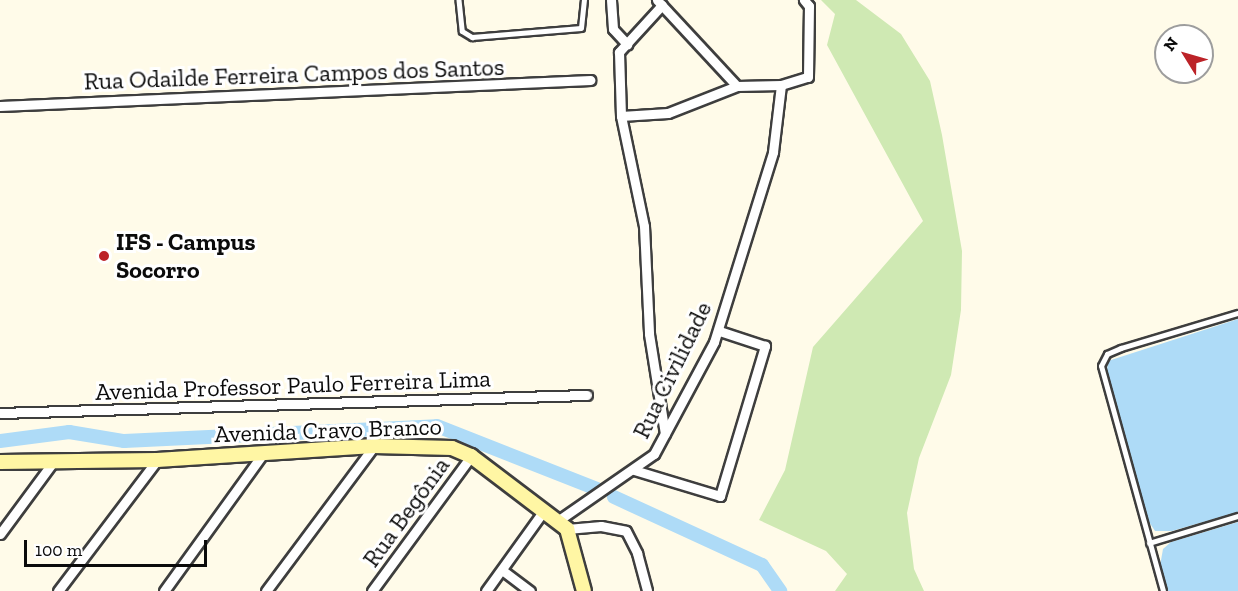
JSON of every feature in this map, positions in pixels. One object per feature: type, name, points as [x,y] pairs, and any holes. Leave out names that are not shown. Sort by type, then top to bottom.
[{"type":"street","points":[[611,0],[613,29],[627,44]]},
{"type":"street","points":[[621,116],[668,113],[737,86],[781,85],[808,77],[809,6],[804,0]]},
{"type":"street","points":[[665,434],[649,334],[644,226],[621,116],[619,52],[659,2],[737,86]]},
{"type":"street","name":"Rua Odailde Ferreira Campos dos Santos","points":[[0,106],[590,81]]},
{"type":"street","name":"Rua Civilidade","points":[[562,526],[654,454],[719,331],[773,153],[781,85]]},
{"type":"street","points":[[634,470],[720,496],[765,346],[719,331]]},
{"type":"street","name":"Avenida Professor Paulo Ferreira Lima","points":[[0,413],[587,395]]},
{"type":"street","points":[[266,591],[374,446]]},
{"type":"street","name":"Avenida Cravo Branco","points":[[0,462],[157,460],[374,446],[443,447],[471,456],[542,513],[562,526]]},
{"type":"street","points":[[164,591],[264,452]]},
{"type":"street","name":"Rua Begônia","points":[[372,591],[471,456]]},
{"type":"street","points":[[58,591],[157,460]]},
{"type":"street","points":[[0,534],[54,462]]},
{"type":"street","points":[[486,591],[542,513]]},
{"type":"street","points":[[584,591],[562,526],[601,526],[624,530],[632,539],[647,591]]},
{"type":"street","points":[[502,570],[530,591]]},
{"type":"lane","points":[[459,0],[462,31],[472,37],[581,28],[584,0]]},
{"type":"lane","points":[[1163,591],[1101,366],[1107,354],[1121,348],[1238,313]]},
{"type":"lane","points":[[1149,543],[1238,516]]},
{"type":"green space","points":[[821,0],[856,0],[901,34],[930,81],[942,135],[962,251],[961,310],[951,375],[919,458],[907,513],[914,569],[924,591],[835,591],[847,574],[826,551],[759,520],[785,470],[813,347],[923,221],[827,45],[835,14]]},
{"type":"water","points":[[1238,319],[1238,512],[1172,531],[1155,531],[1140,508],[1106,379],[1108,361]]},
{"type":"water","points":[[1238,522],[1238,591],[1167,591],[1160,566],[1163,549],[1171,542]]},
{"type":"waterway","points":[[0,441],[69,432],[124,441],[437,426],[597,489]]},
{"type":"waterway","points":[[614,497],[762,565],[780,591]]},
{"type":"place","name":"IFS - Campus Socorro","points":[[104,256]]}]
